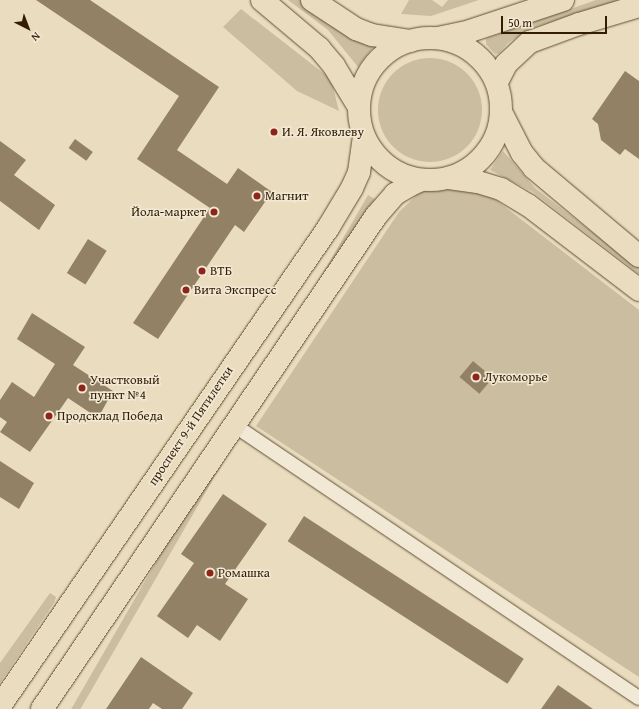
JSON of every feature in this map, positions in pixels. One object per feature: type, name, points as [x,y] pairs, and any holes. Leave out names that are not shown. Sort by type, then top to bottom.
[{"type":"main road","points":[[262,0],[319,48],[334,66],[357,104],[364,137],[381,161],[394,171],[407,178],[422,180],[449,178],[478,182],[501,189],[522,201],[639,290]]},
{"type":"main road","points":[[312,0],[341,21],[361,31],[390,39],[411,41],[470,31],[564,0]]},
{"type":"main road","points":[[497,82],[506,64],[530,42],[578,24],[639,6]]},
{"type":"main road","points":[[434,38],[454,42],[471,50],[491,70],[497,82],[501,112],[522,153],[534,168],[639,256]]},
{"type":"main road","points":[[357,104],[360,91],[372,68],[395,48],[411,41]]},
{"type":"main road","points":[[449,178],[464,172],[479,161],[492,140],[501,112]]},
{"type":"main road","name":"проспект 9-й Пятилетки","points":[[0,706],[328,228],[356,177],[364,137]]},
{"type":"main road","points":[[42,709],[376,216],[395,194],[422,180]]},
{"type":"street","points":[[234,425],[639,698]]},
{"type":"shaded area","points":[[288,0],[301,0],[377,42],[358,67],[328,30]]},
{"type":"shaded area","points":[[409,0],[432,0],[442,7],[448,0],[479,0],[431,16],[401,14]]},
{"type":"shaded area","points":[[596,0],[619,0],[529,29],[508,43],[499,53],[495,54],[486,44],[486,39],[490,37]]},
{"type":"shaded area","points":[[241,9],[331,79],[339,111],[297,91],[223,27]]},
{"type":"shaded area","points":[[430,58],[450,62],[459,66],[467,73],[474,81],[478,90],[482,110],[478,130],[474,139],[467,147],[459,154],[450,158],[430,162],[410,158],[401,154],[393,147],[386,139],[382,130],[378,110],[382,90],[386,81],[393,73],[401,66],[410,62]]},
{"type":"shaded area","points":[[503,151],[535,188],[639,268],[639,274],[533,192],[490,170]]},
{"type":"shaded area","points":[[461,181],[496,200],[639,310],[639,677],[256,426],[399,212],[426,186]]},
{"type":"shaded area","points":[[368,195],[375,199],[80,709],[71,709]]},
{"type":"shaded area","points":[[50,593],[56,597],[54,603],[0,683],[0,663]]},
{"type":"building","points":[[36,0],[90,0],[219,87],[177,150],[227,184],[238,168],[272,192],[244,232],[235,225],[158,339],[133,323],[210,208],[137,159],[179,96]]},
{"type":"building","points":[[625,71],[639,81],[639,159],[625,149],[620,155],[601,140],[598,124],[592,119]]},
{"type":"building","points":[[75,139],[93,152],[86,161],[69,148]]},
{"type":"building","points":[[0,141],[26,160],[14,175],[55,205],[39,230],[0,201]]},
{"type":"building","points":[[88,239],[107,251],[85,285],[67,273]]},
{"type":"building","points":[[32,313],[85,347],[73,365],[113,391],[98,418],[68,398],[30,452],[0,432],[7,422],[0,417],[0,400],[12,382],[34,397],[55,364],[17,339]]},
{"type":"building","name":"Лукоморье","points":[[473,361],[493,378],[479,394],[460,377]]},
{"type":"building","points":[[0,461],[34,483],[19,509],[0,497]]},
{"type":"building","name":"Ромашка","points":[[223,494],[267,524],[225,584],[248,599],[220,641],[197,625],[188,638],[157,616],[194,563],[181,554]]},
{"type":"building","points":[[304,516],[524,659],[507,684],[288,541]]},
{"type":"building","points":[[141,657],[193,693],[182,709],[162,709],[153,703],[149,709],[106,709]]},
{"type":"building","points":[[558,685],[593,709],[541,709]]},
{"type":"place","name":"И. Я. Яковлеву","points":[[274,132]]},
{"type":"place","name":"Магнит","points":[[257,196]]},
{"type":"place","name":"Йола-маркет","points":[[214,212]]},
{"type":"place","name":"ВТБ","points":[[202,271]]},
{"type":"place","name":"Вита Экспресс","points":[[186,290]]},
{"type":"place","name":"Лукоморье","points":[[476,377]]},
{"type":"place","name":"Участковый пункт №4","points":[[82,388]]},
{"type":"place","name":"Продсклад Победа","points":[[49,416]]},
{"type":"place","name":"Ромашка","points":[[210,573]]}]
